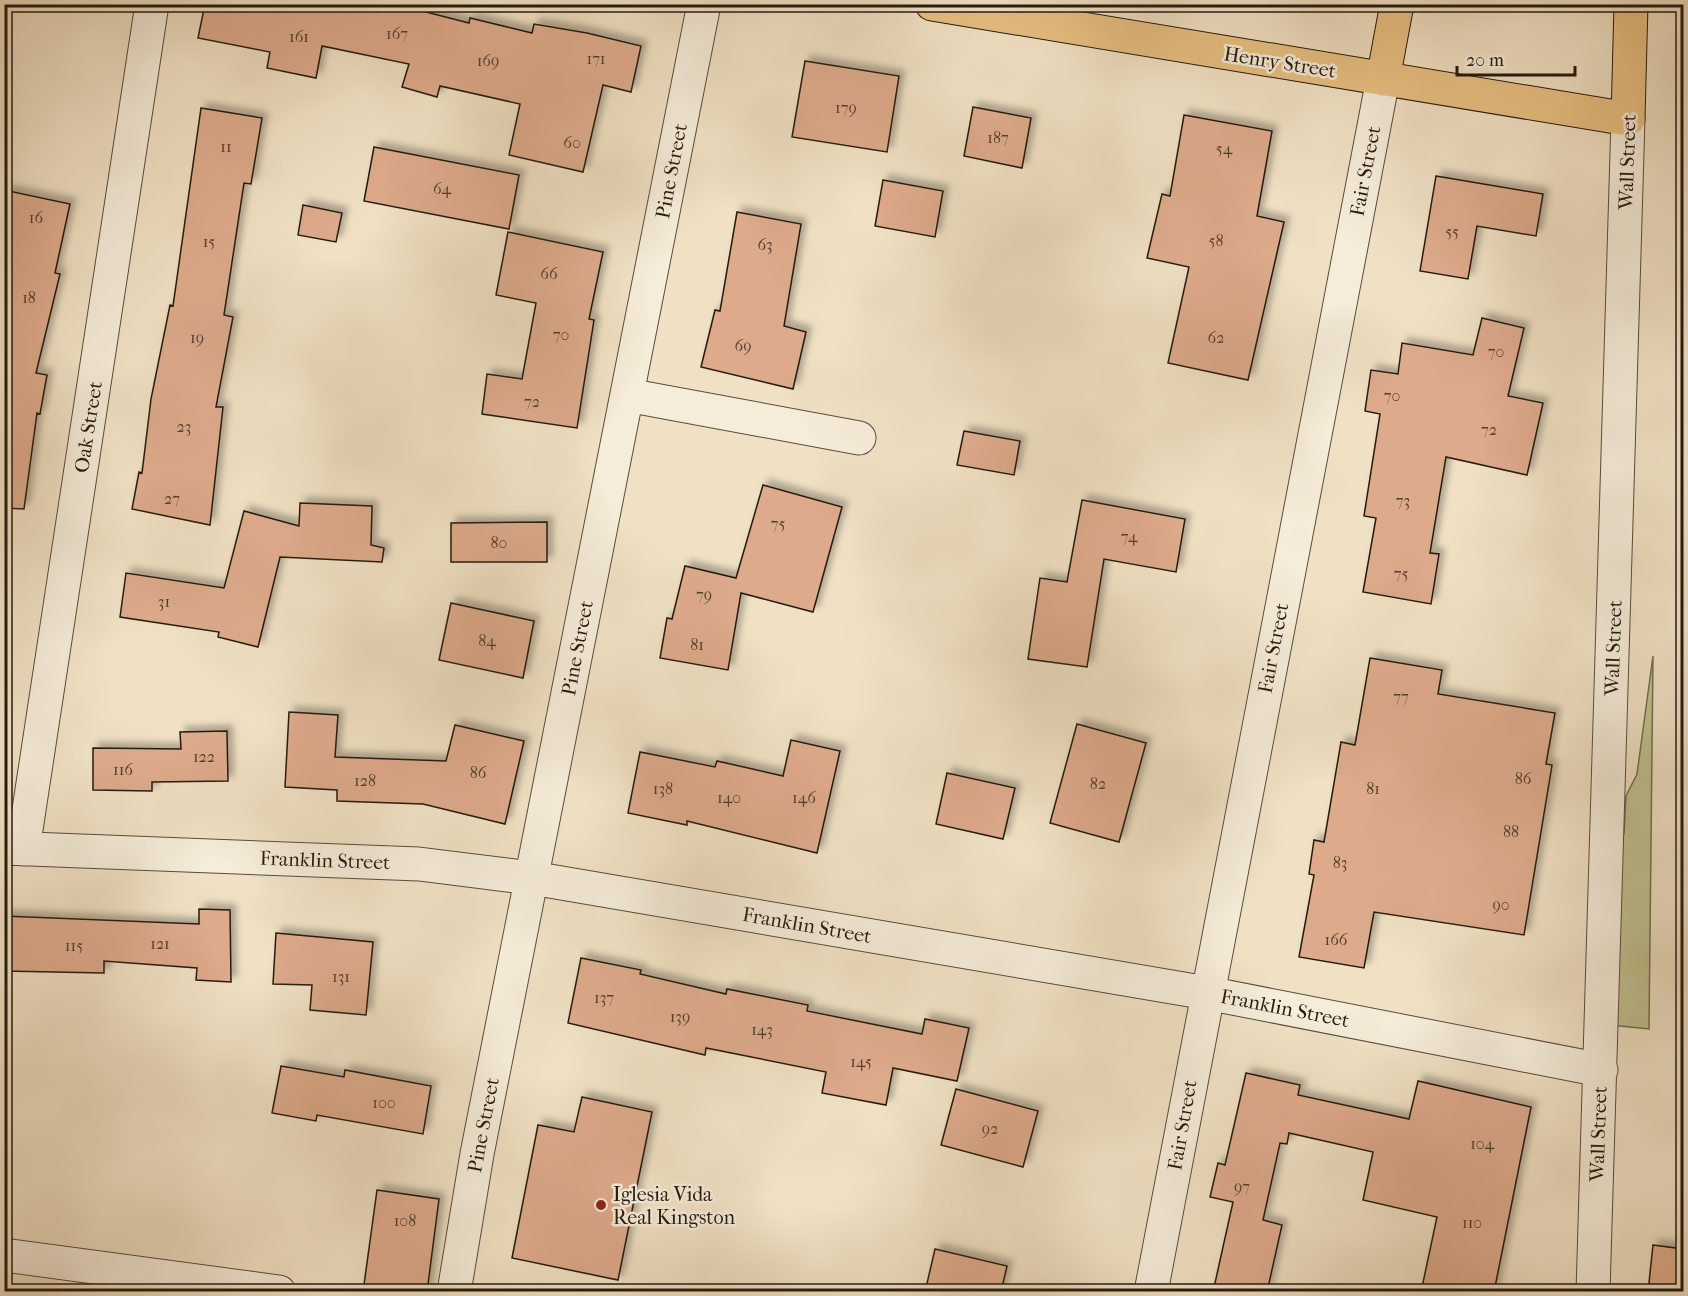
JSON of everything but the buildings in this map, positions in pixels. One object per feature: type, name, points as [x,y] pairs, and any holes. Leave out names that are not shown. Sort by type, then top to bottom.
[{"type":"main road","name":"Henry Street","points":[[932,4],[1038,13],[1383,79],[1628,119]]},
{"type":"main road","name":"Fair Street","points":[[1383,79],[1397,4]]},
{"type":"main road","name":"Wall Street","points":[[1628,119],[1631,4]]},
{"type":"street","name":"Oak Street","points":[[14,848],[152,4]]},
{"type":"street","name":"Pine Street","points":[[454,1292],[477,1154],[704,4]]},
{"type":"street","name":"Fair Street","points":[[1152,1292],[1206,993],[1383,79]]},
{"type":"street","name":"Wall Street","points":[[1593,1292],[1628,119]]},
{"type":"street","points":[[627,395],[859,438]]},
{"type":"street","name":"Franklin Street","points":[[14,848],[419,864],[532,878],[1206,993],[1601,1070]]},
{"type":"street","points":[[4,1255],[279,1292]]},
{"type":"green space","points":[[1653,656],[1649,1029],[1611,1025],[1616,841],[1624,834],[1626,796],[1637,774]]},
{"type":"place","name":"Iglesia Vida Real Kingston","points":[[601,1205]]}]
